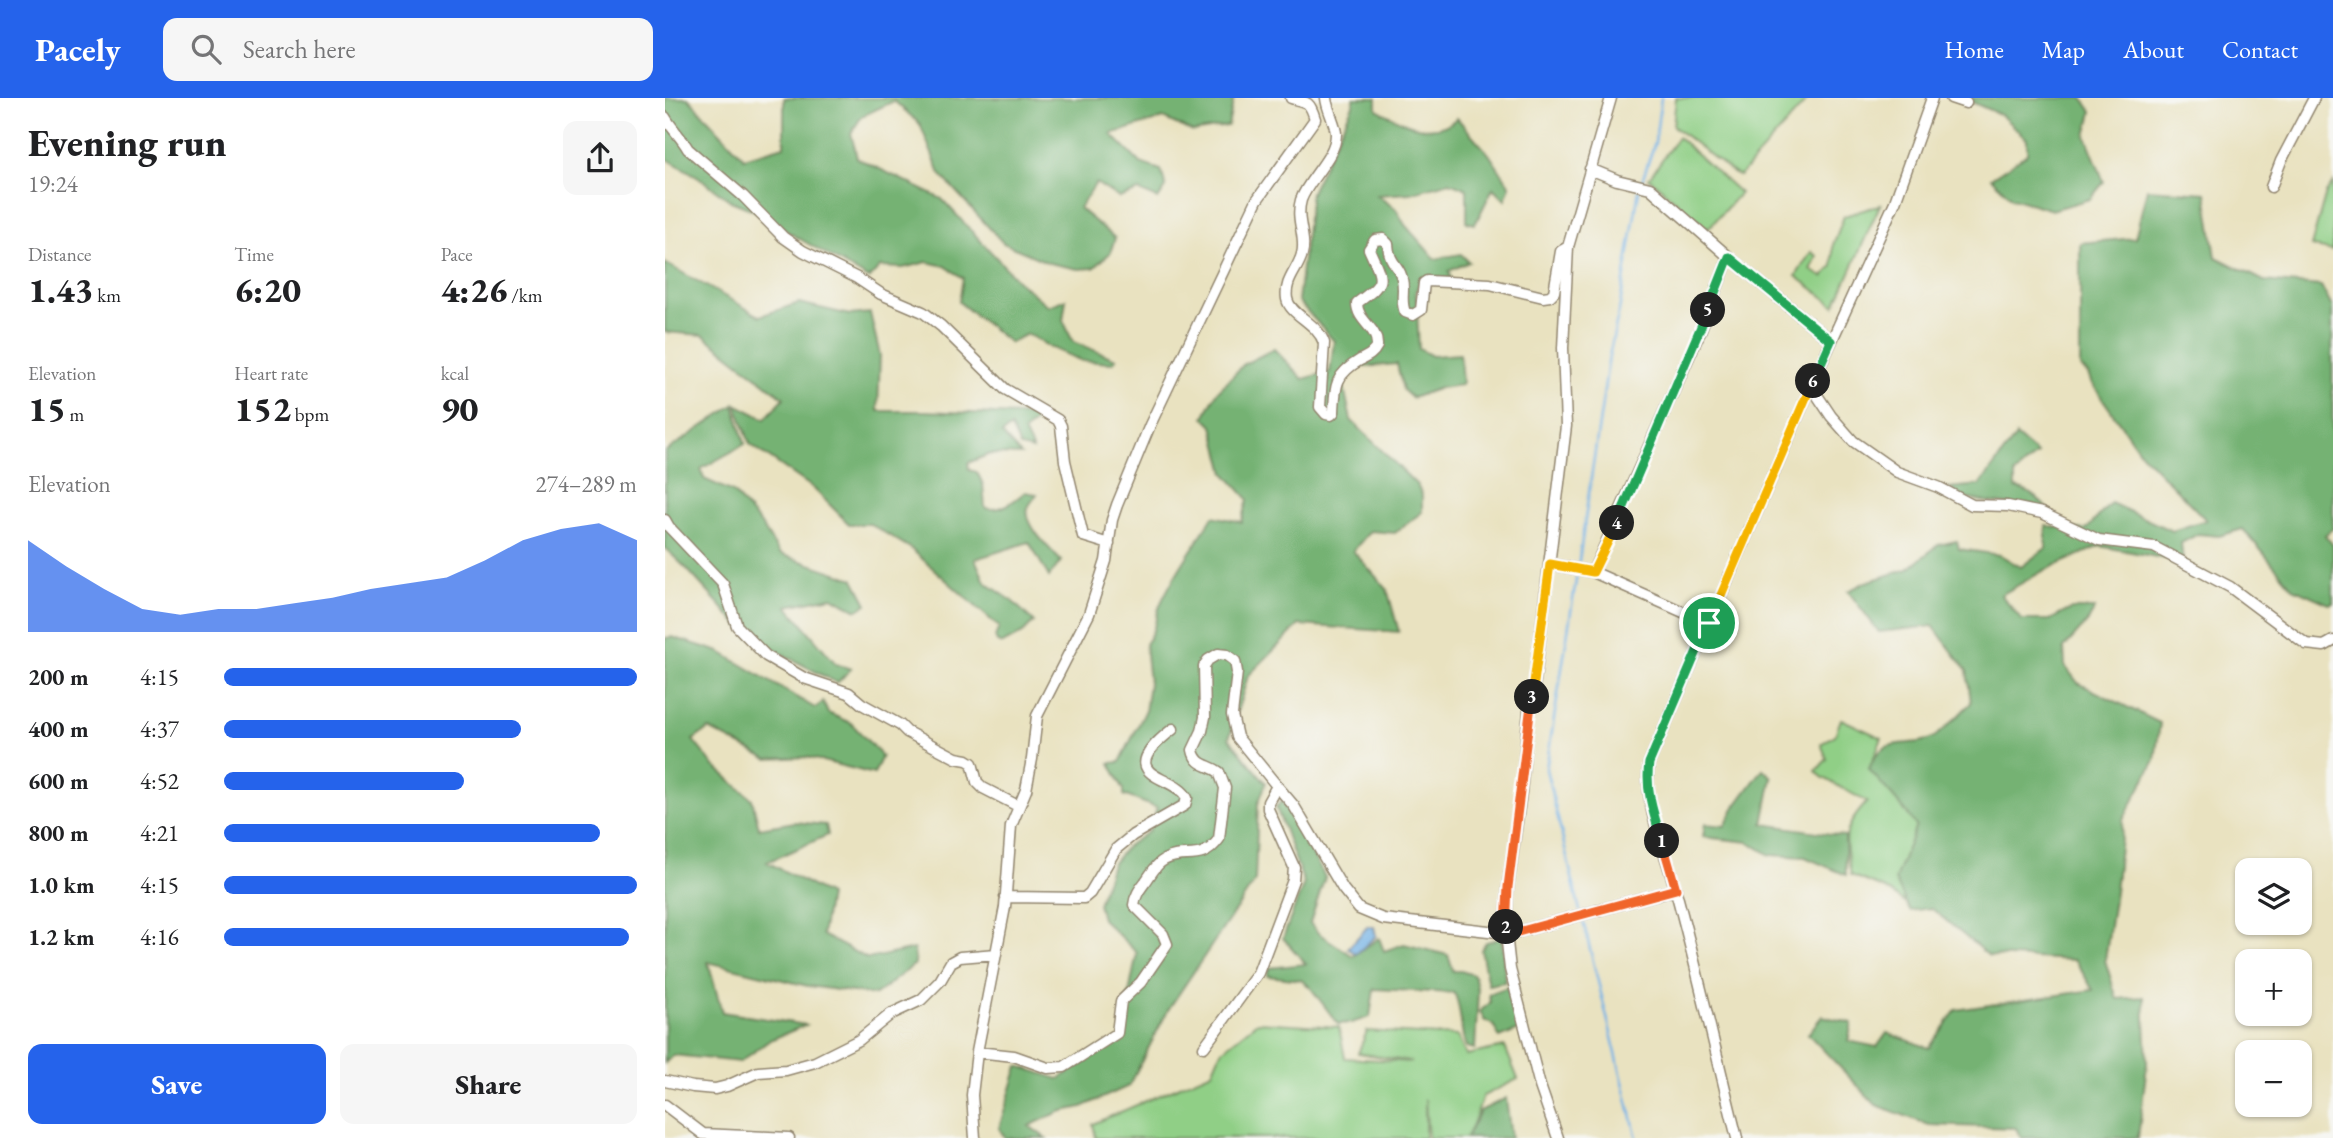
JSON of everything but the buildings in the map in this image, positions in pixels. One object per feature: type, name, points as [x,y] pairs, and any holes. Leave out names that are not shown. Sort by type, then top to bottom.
[{"type":"street","points":[[975,1138],[972,1095],[977,1052],[1005,897],[1011,826],[1026,790],[1033,759],[1037,716],[1089,614],[1106,561],[1117,505],[1150,425],[1257,200],[1315,119],[1311,105],[1291,98]]},
{"type":"street","points":[[1311,105],[1323,98],[1336,136],[1324,163],[1302,198],[1298,222],[1304,247],[1287,287],[1287,302],[1321,334],[1324,343],[1320,407],[1326,414],[1331,415],[1334,412],[1338,377],[1347,368],[1374,353],[1377,346],[1378,340],[1373,330],[1361,320],[1357,310],[1357,303],[1375,292],[1379,285],[1380,276],[1369,249],[1375,240],[1383,239],[1388,244],[1389,257],[1402,276],[1402,305],[1405,312],[1413,314],[1421,310],[1424,283],[1427,281],[1490,284],[1543,297],[1550,296],[1554,292],[1561,251],[1568,247]]},
{"type":"street","points":[[1558,1138],[1540,1086],[1510,969],[1506,933],[1508,887],[1566,426],[1563,348],[1568,247],[1611,98]]},
{"type":"street","points":[[1737,1138],[1676,889],[1650,800],[1647,779],[1649,763],[1811,386],[1895,202],[1932,98]]},
{"type":"street","points":[[1951,98],[1966,103]]},
{"type":"street","points":[[2271,187],[2313,98]]},
{"type":"street","points":[[665,117],[688,149],[743,196],[783,237],[881,294],[923,312],[941,326],[1005,389],[1058,420],[1067,472],[1083,536],[1109,544]]},
{"type":"street","points":[[1590,169],[1617,180],[1650,188],[1831,341]]},
{"type":"street","points":[[1593,572],[1699,334],[1729,257]]},
{"type":"street","points":[[1811,386],[1831,416],[1853,441],[1897,472],[1938,487],[1972,505],[2008,506],[2042,513],[2099,540],[2154,547],[2230,587],[2306,644],[2323,646],[2333,641]]},
{"type":"street","points":[[665,520],[723,584],[737,626],[766,656],[804,678],[849,693],[907,732],[956,758],[967,760],[972,763],[977,782],[983,788],[1018,806]]},
{"type":"street","points":[[1550,564],[1593,572],[1709,623]]},
{"type":"street","points":[[977,1052],[1014,1056],[1048,1068],[1064,1067],[1117,1033],[1121,1001],[1141,982],[1167,943],[1163,934],[1134,905],[1135,895],[1165,859],[1201,854],[1214,846],[1219,839],[1225,782],[1219,772],[1195,759],[1193,750],[1205,717],[1204,666],[1207,660],[1217,654],[1227,655],[1235,661],[1237,672],[1232,715],[1237,737],[1294,806],[1342,889],[1359,909],[1383,919],[1506,933],[1676,889]]},
{"type":"street","points":[[1005,897],[1084,898],[1090,893],[1116,849],[1133,835],[1185,805],[1185,793],[1158,779],[1146,763],[1147,755],[1157,741],[1173,729]]},
{"type":"street","points":[[1204,1047],[1258,974],[1293,880],[1294,867],[1268,809],[1268,802],[1277,786]]},
{"type":"street","points":[[665,1081],[715,1089],[758,1072],[786,1070],[815,1062],[859,1040],[891,1014],[921,1000],[940,981],[951,962],[960,957],[996,954]]},
{"type":"street","points":[[665,1105],[703,1134],[789,1138]]},
{"type":"green space","points":[[665,98],[688,98],[744,158],[784,146],[784,98],[1234,98],[1228,126],[1193,132],[1163,118],[1111,134],[1140,163],[1161,170],[1166,187],[1158,199],[1139,191],[1119,198],[1096,183],[1079,208],[1115,238],[1110,253],[1094,268],[1078,269],[1049,263],[1003,243],[940,174],[920,124],[894,101],[862,116],[851,133],[857,158],[942,199],[1017,280],[1048,306],[1066,299],[1063,320],[1073,342],[1116,359],[1113,363],[1082,361],[1027,334],[1010,343],[959,302],[963,278],[945,266],[927,262],[903,268],[880,267],[869,279],[788,232],[768,216],[731,201],[697,176],[665,158]]},
{"type":"green space","points":[[1353,98],[1377,98],[1377,109],[1417,127],[1438,128],[1457,118],[1489,154],[1510,186],[1505,200],[1493,188],[1475,224],[1467,222],[1467,189],[1450,182],[1410,193],[1377,195],[1396,209],[1405,225],[1435,259],[1461,254],[1469,262],[1449,271],[1451,279],[1421,277],[1416,292],[1419,349],[1432,356],[1460,354],[1462,385],[1440,388],[1412,398],[1403,390],[1397,364],[1351,368],[1343,383],[1351,420],[1417,485],[1422,495],[1422,512],[1395,533],[1370,531],[1353,551],[1387,589],[1399,632],[1299,625],[1248,676],[1229,738],[1266,783],[1258,804],[1255,881],[1168,1010],[1129,1086],[1029,1126],[1046,1138],[1005,1138],[999,1128],[1018,1066],[1059,1079],[1120,1039],[1137,953],[1102,919],[1098,904],[1112,864],[1126,847],[1149,831],[1157,808],[1124,795],[1110,763],[1120,762],[1145,712],[1149,683],[1145,644],[1152,634],[1161,603],[1173,580],[1213,516],[1242,522],[1248,499],[1225,473],[1213,426],[1204,417],[1217,392],[1244,364],[1274,349],[1303,379],[1330,372],[1334,341],[1298,301],[1311,192],[1353,105]]},
{"type":"green space","points":[[1676,98],[1809,98],[1740,176],[1673,126]]},
{"type":"green space","points":[[1972,98],[2083,98],[2092,112],[2086,136],[2104,182],[2090,199],[2052,210],[2012,198],[1991,178],[2027,154],[2027,139],[2001,115],[1972,102]]},
{"type":"green space","points":[[1678,137],[1740,193],[1708,229],[1649,178]]},
{"type":"green space","points":[[2333,183],[2333,251],[2311,246],[2326,193]]},
{"type":"green space","points":[[2147,189],[2206,193],[2216,257],[2264,281],[2321,286],[2332,307],[2333,528],[2325,535],[2333,545],[2333,603],[2329,604],[2293,588],[2243,529],[2219,536],[2198,534],[2181,543],[2183,562],[2100,546],[2045,570],[2001,595],[2022,620],[2050,620],[2071,609],[2095,609],[2064,648],[2065,666],[2078,683],[2160,723],[2155,760],[2123,820],[2105,960],[2117,999],[2144,997],[2147,1064],[2138,1138],[2021,1138],[2016,1128],[1929,1125],[1876,1105],[1808,1034],[1822,1016],[1852,1023],[1848,1041],[1877,1047],[1887,1033],[1929,1048],[1956,1010],[2093,990],[2075,960],[1989,956],[1931,908],[1910,911],[1895,880],[1916,826],[1869,769],[1882,750],[1897,744],[1915,743],[1934,737],[1971,703],[1967,671],[1933,626],[1879,632],[1848,591],[1866,582],[1908,569],[1938,545],[1957,541],[1959,549],[2000,555],[2021,567],[2046,548],[2046,526],[2086,530],[2111,503],[2172,531],[2206,520],[2139,451],[2088,374],[2080,367],[2080,243],[2135,238]]},
{"type":"green space","points":[[1880,205],[1835,306],[1796,276],[1811,252],[1817,256],[1811,270],[1823,277],[1833,266],[1833,245],[1844,216]]},
{"type":"green space","points":[[665,263],[760,316],[799,303],[850,315],[870,313],[880,355],[878,411],[1041,416],[1024,432],[1033,450],[1020,447],[1011,427],[1002,434],[1021,455],[990,454],[968,463],[969,470],[977,472],[983,484],[985,508],[1002,507],[1025,492],[1037,494],[1028,508],[1030,521],[1061,561],[1049,577],[1029,542],[975,559],[985,582],[1011,600],[1034,622],[1023,633],[1003,644],[997,642],[995,637],[999,627],[910,548],[870,524],[849,524],[813,488],[750,444],[736,404],[765,419],[784,398],[703,335],[665,332]]},
{"type":"green space","points":[[734,405],[745,444],[701,469],[704,479],[733,492],[760,523],[780,554],[854,579],[867,604],[857,610],[832,597],[787,606],[836,664],[851,669],[837,683],[748,636],[665,548],[665,452]]},
{"type":"green space","points":[[2016,436],[2037,454],[2015,474],[2015,488],[2033,496],[2048,510],[1967,499],[1949,488],[1980,485]]},
{"type":"green space","points":[[672,637],[720,652],[815,708],[823,702],[828,713],[851,723],[882,756],[874,774],[807,757],[767,759],[709,729],[693,740],[713,765],[752,799],[759,828],[795,822],[826,825],[828,835],[767,862],[829,895],[822,935],[868,959],[914,949],[915,964],[875,995],[808,986],[708,962],[722,1012],[806,1025],[770,1040],[740,1062],[673,1055],[665,1063],[665,638]]},
{"type":"green space","points":[[1841,719],[1882,738],[1869,769],[1916,826],[1895,880],[1908,905],[1885,889],[1851,875],[1846,843],[1848,828],[1867,802],[1816,771],[1827,759],[1821,744],[1835,735]]},
{"type":"green space","points":[[1763,769],[1772,777],[1763,824],[1845,836],[1846,875],[1805,857],[1770,855],[1749,842],[1703,837],[1705,824],[1725,826],[1734,808]]},
{"type":"green space","points":[[1282,801],[1325,877],[1310,923],[1318,933],[1353,956],[1379,938],[1384,951],[1404,944],[1448,955],[1453,971],[1474,975],[1478,991],[1475,1049],[1466,1047],[1454,993],[1374,989],[1370,1017],[1338,1024],[1310,987],[1301,980],[1267,976],[1269,968],[1306,964],[1283,938],[1304,883],[1276,807]]},
{"type":"green space","points":[[1502,938],[1505,982],[1488,985],[1481,950],[1486,942]]},
{"type":"green space","points":[[1507,987],[1519,1030],[1500,1038],[1493,1025],[1484,1020],[1480,1011],[1490,1003],[1489,994]]},
{"type":"green space","points":[[1257,1022],[1339,1027],[1345,1058],[1412,1062],[1358,1053],[1367,1031],[1457,1036],[1466,1055],[1505,1047],[1518,1079],[1483,1096],[1468,1138],[1428,1138],[1425,1099],[1425,1138],[1096,1138],[1093,1124],[1212,1072],[1221,1051]]},
{"type":"green space","points":[[1506,1098],[1511,1138],[1466,1138],[1480,1111]]},
{"type":"water","points":[[1368,926],[1374,927],[1376,936],[1356,954],[1348,948]]},
{"type":"waterway","points":[[1642,181],[1655,142],[1661,98]]},
{"type":"waterway","points":[[1578,567],[1609,356],[1639,190]]},
{"type":"waterway","points":[[1577,574],[1546,769],[1580,911]]},
{"type":"waterway","points":[[1582,917],[1637,1138]]},
{"type":"route","points":[[1729,257],[1831,341],[1709,623],[1649,763],[1647,779],[1650,800],[1676,889],[1506,933],[1508,887],[1550,564],[1593,572],[1699,334],[1729,257]]}]
